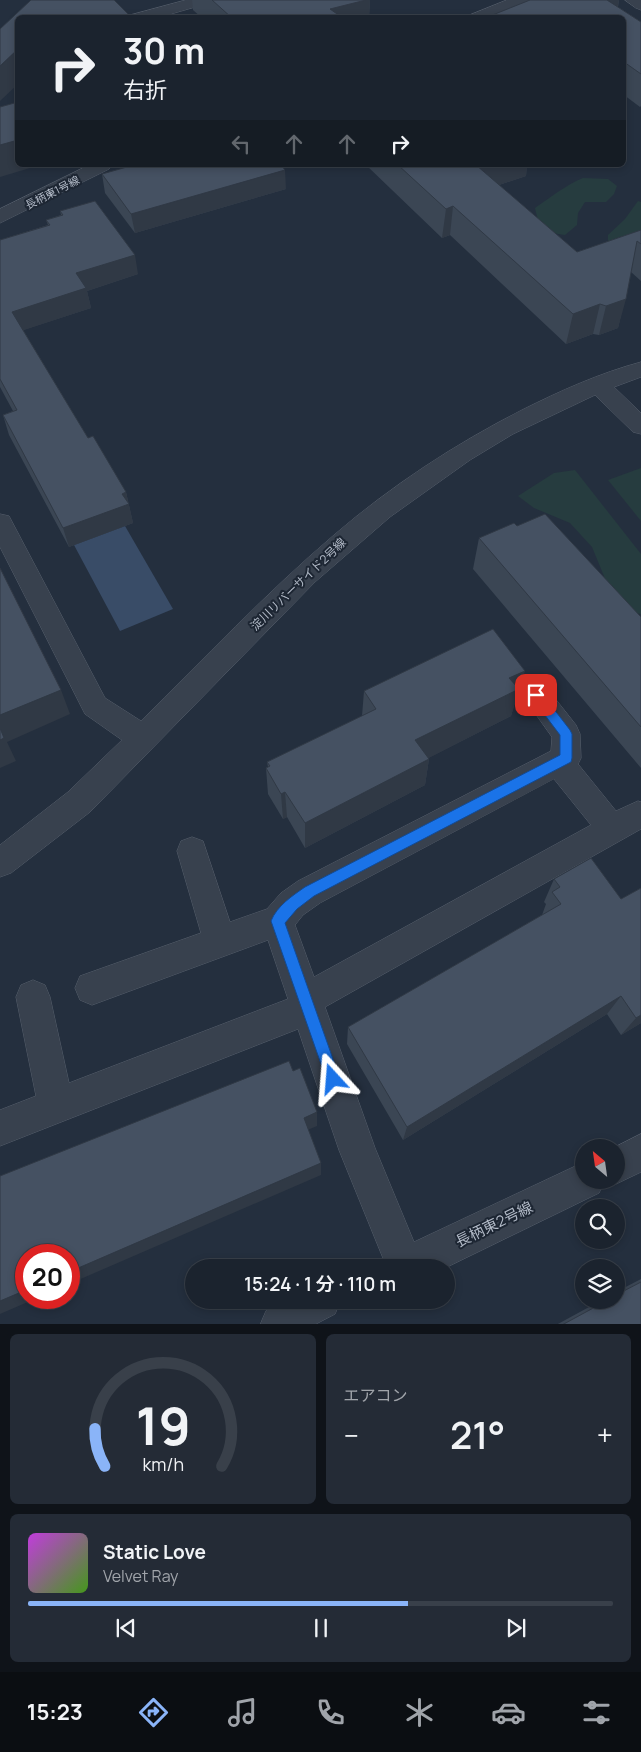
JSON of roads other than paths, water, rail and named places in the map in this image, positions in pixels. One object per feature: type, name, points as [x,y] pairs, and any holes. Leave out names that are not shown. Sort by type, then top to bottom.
[{"type":"street","points":[[148,15],[204,0]]},
{"type":"street","points":[[484,15],[521,0]]},
{"type":"street","points":[[633,0],[641,5]]},
{"type":"street","name":"長柄東1号線","points":[[0,217],[99,167]]},
{"type":"street","name":"淀川リバーサイド2号線","points":[[0,863],[34,839],[79,802],[337,546],[394,499],[446,463],[490,436],[554,404],[641,369]]},
{"type":"street","points":[[598,385],[641,426]]},
{"type":"street","points":[[0,523],[94,706],[142,738]]},
{"type":"street","points":[[92,988],[278,921],[292,904],[310,892],[560,762],[566,758],[566,734],[536,695]]},
{"type":"street","points":[[0,1128],[307,1004],[625,822],[560,762]]},
{"type":"street","points":[[192,851],[220,942]]},
{"type":"street","points":[[278,921],[357,1150],[401,1259]]},
{"type":"street","points":[[33,997],[56,1106]]},
{"type":"street","points":[[625,1161],[641,1152]]},
{"type":"street","name":"長柄東2号線","points":[[421,1259],[575,1185]]},
{"type":"street","points":[[280,1324],[302,1309]]},
{"type":"water","points":[[125,526],[173,609],[120,631],[74,545]]}]
